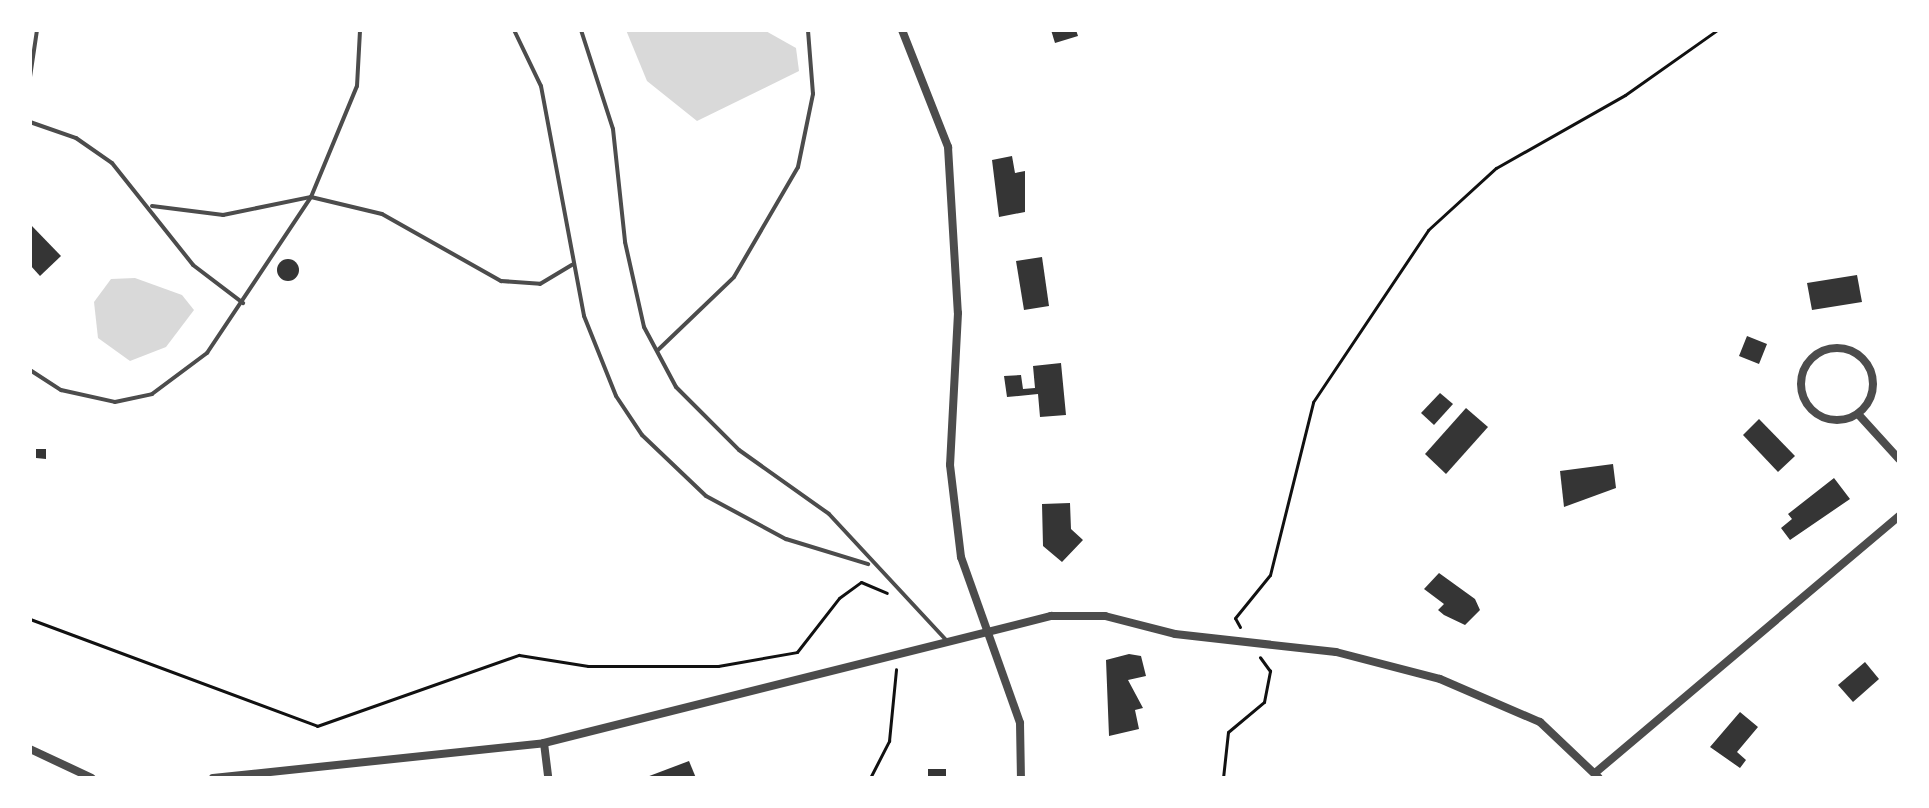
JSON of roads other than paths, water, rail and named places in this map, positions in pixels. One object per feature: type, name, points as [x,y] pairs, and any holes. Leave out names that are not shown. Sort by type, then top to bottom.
[{"type":"street","points":[[902,30],[948,147],[958,313],[950,465],[961,557],[1020,723],[1021,778]]},
{"type":"street","points":[[1849,350],[1867,365],[1871,396],[1858,414],[1829,420],[1806,402],[1803,373],[1818,354],[1849,350]]},
{"type":"street","points":[[1858,414],[1899,459]]},
{"type":"street","points":[[213,778],[544,743],[898,653],[988,627],[1105,616],[1250,645],[1336,652],[1491,697],[1540,722],[1597,775],[1899,516]]},
{"type":"street","points":[[544,743],[548,778]]},
{"type":"street","points":[[30,749],[92,778]]},
{"type":"lane","points":[[30,77],[37,30]]},
{"type":"lane","points":[[30,370],[87,399],[152,394],[207,353],[311,197],[357,86],[360,30]]},
{"type":"lane","points":[[514,30],[550,121],[572,265],[598,363],[665,460],[745,519],[819,553],[870,565]]},
{"type":"lane","points":[[581,30],[604,89],[625,242],[657,351],[698,415],[829,514],[870,565],[916,605],[946,640]]},
{"type":"lane","points":[[657,351],[734,277],[798,167],[813,94],[808,30]]},
{"type":"lane","points":[[30,122],[76,138],[152,206],[193,265],[243,303]]},
{"type":"lane","points":[[152,206],[223,215],[311,197],[382,214],[501,281],[540,284],[572,265]]}]
